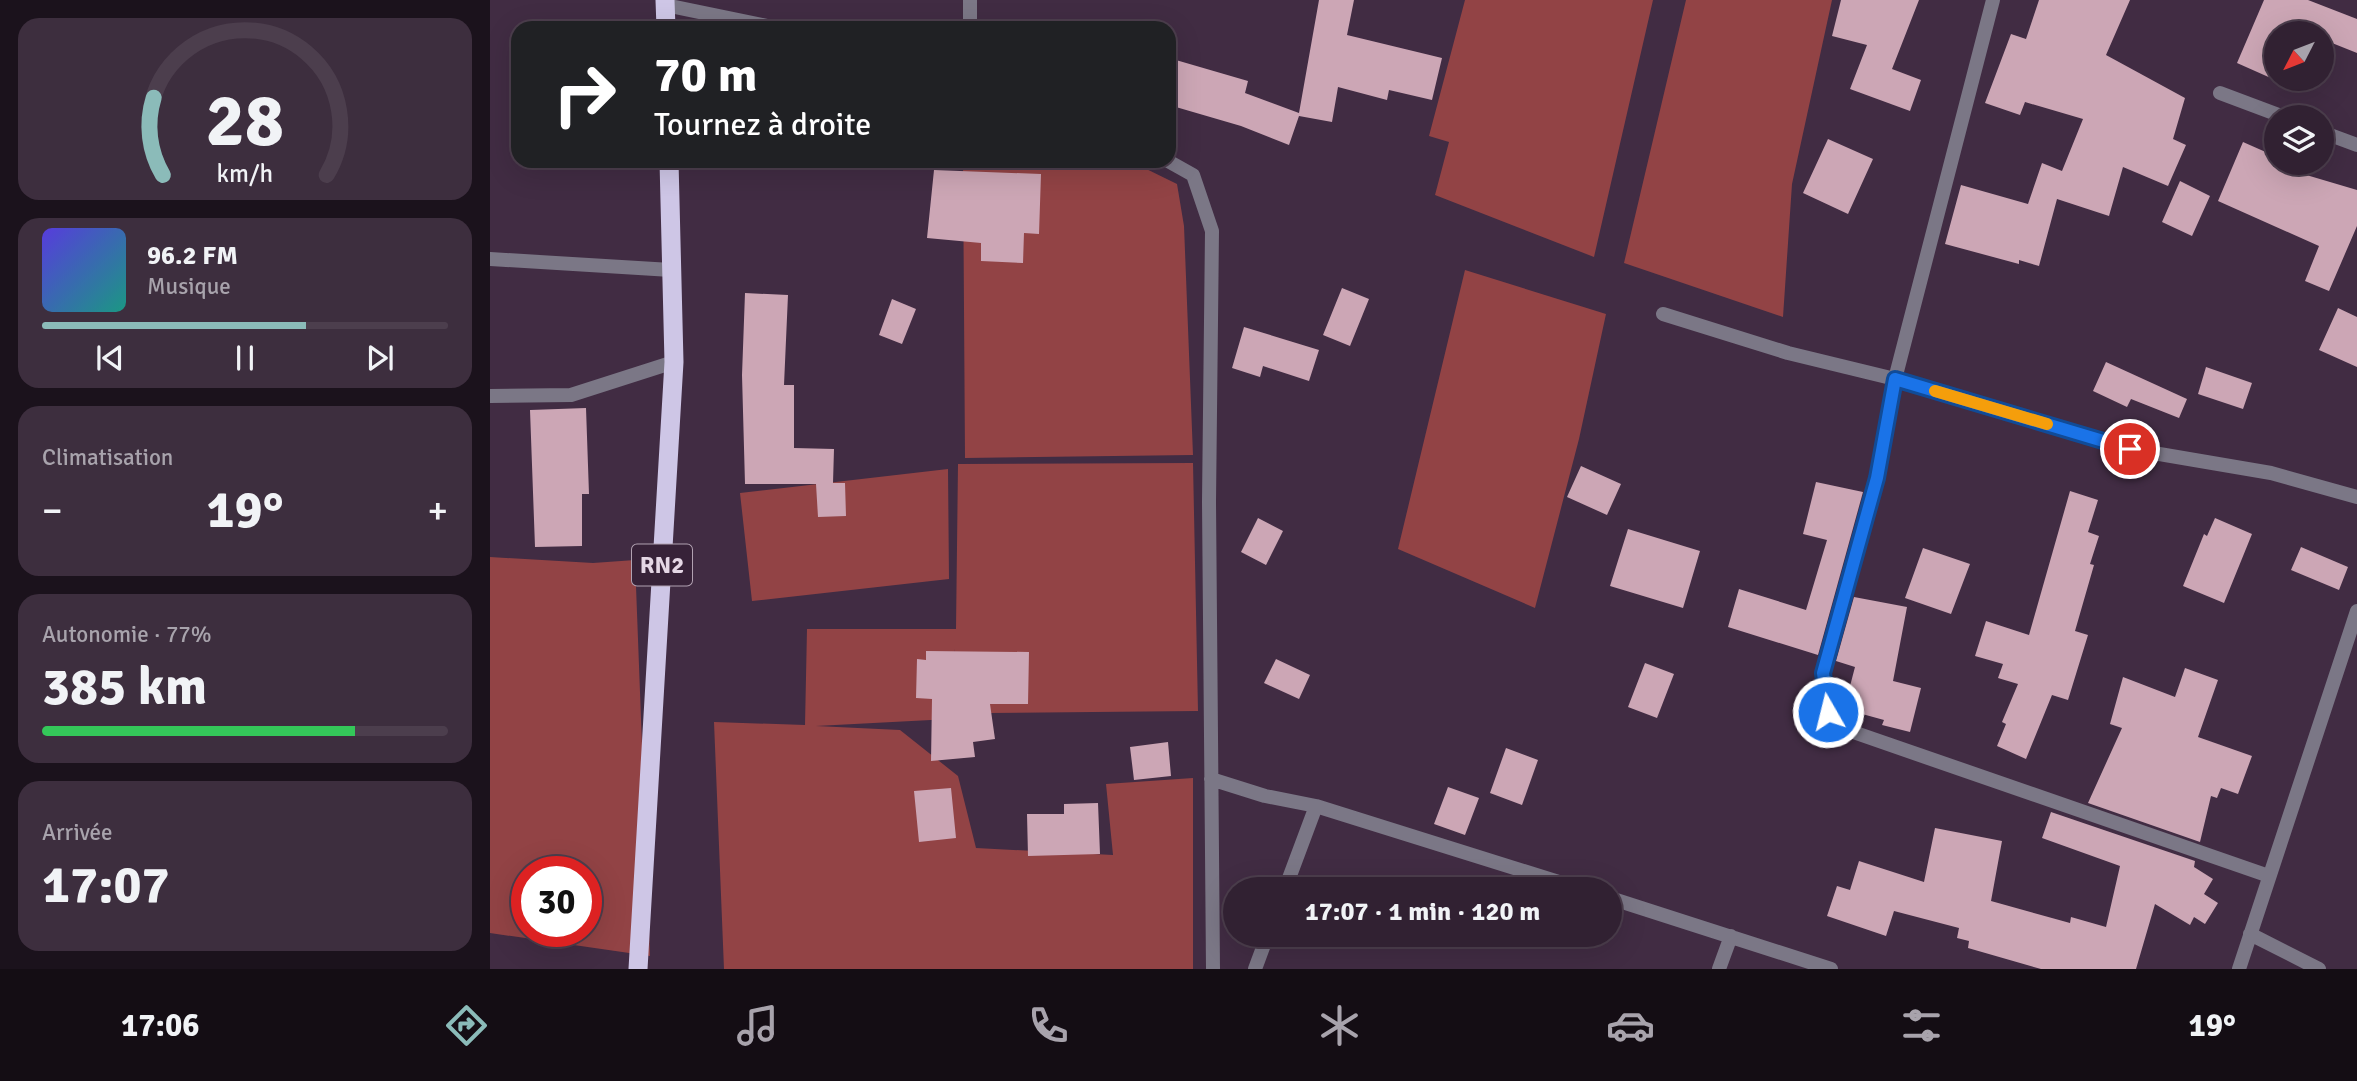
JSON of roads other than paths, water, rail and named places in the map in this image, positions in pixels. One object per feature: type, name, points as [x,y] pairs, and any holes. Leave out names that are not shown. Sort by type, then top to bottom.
[{"type":"highway","points":[[665,2],[666,21]]},
{"type":"highway","name":"RN2","points":[[638,969],[674,362],[669,168]]},
{"type":"street","points":[[970,0],[970,21]]},
{"type":"street","points":[[1993,0],[1895,379],[1877,478],[1823,673],[1828,712],[1856,733],[2269,876]]},
{"type":"street","points":[[665,2],[747,21]]},
{"type":"street","points":[[2220,93],[2264,110]]},
{"type":"street","points":[[2334,136],[2357,145]]},
{"type":"street","points":[[1176,165],[1193,175],[1212,231],[1209,502],[1213,969]]},
{"type":"street","points":[[490,259],[671,270]]},
{"type":"street","points":[[1664,314],[1788,353],[1895,379],[2130,449],[2271,473],[2357,497]]},
{"type":"street","points":[[490,396],[571,395],[674,362]]},
{"type":"street","points":[[2239,969],[2357,611]]},
{"type":"street","points":[[1211,779],[1265,796],[1316,806],[1543,877]]},
{"type":"street","points":[[1289,877],[1316,806]]},
{"type":"street","points":[[1622,902],[1830,969]]},
{"type":"street","points":[[2250,934],[2319,969]]},
{"type":"street","points":[[1719,969],[1731,936]]},
{"type":"street","points":[[1255,969],[1263,947]]}]
